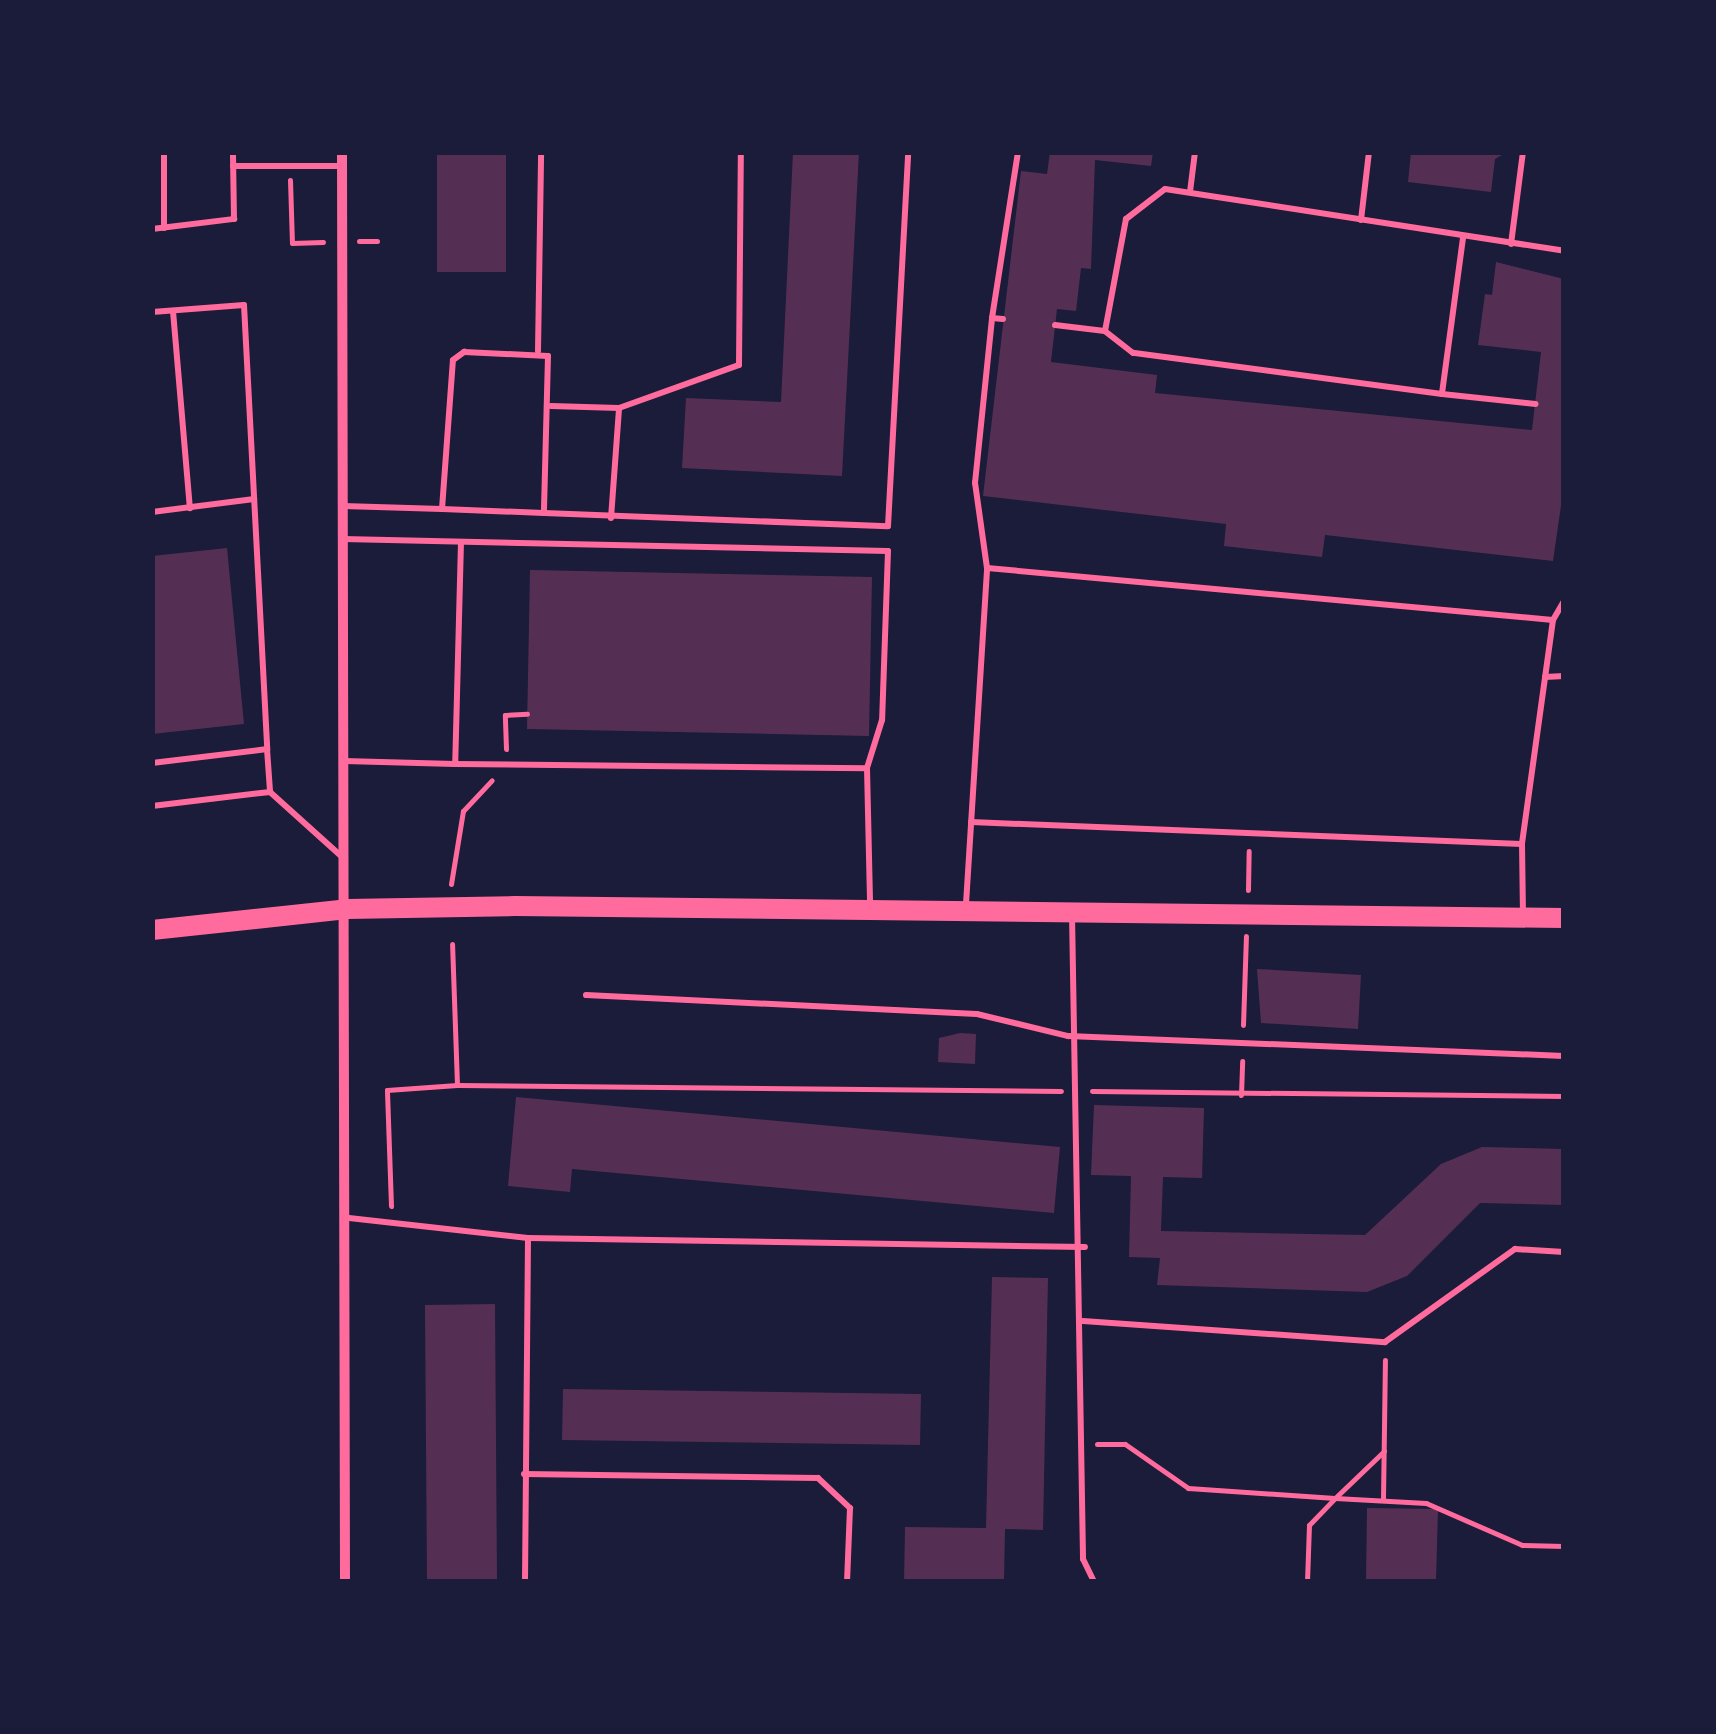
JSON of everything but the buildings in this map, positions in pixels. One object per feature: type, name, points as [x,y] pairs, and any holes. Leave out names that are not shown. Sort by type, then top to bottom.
[{"type":"main road","points":[[152,930],[347,909],[870,904],[1564,918]]},
{"type":"street","points":[[342,152],[349,1218],[346,1582]]},
{"type":"lane","points":[[164,152],[164,228]]},
{"type":"lane","points":[[152,229],[234,220],[233,152]]},
{"type":"lane","points":[[538,351],[540,152]]},
{"type":"lane","points":[[552,406],[619,408],[739,365],[740,152]]},
{"type":"lane","points":[[342,506],[888,526],[908,152]]},
{"type":"lane","points":[[966,904],[987,568],[975,484],[992,318],[1018,152]]},
{"type":"lane","points":[[1190,192],[1195,152]]},
{"type":"lane","points":[[1361,220],[1369,152]]},
{"type":"lane","points":[[1511,244],[1523,152]]},
{"type":"lane","points":[[233,166],[342,166]]},
{"type":"lane","points":[[1104,331],[1126,219],[1165,189],[1564,251]]},
{"type":"lane","points":[[1442,394],[1463,238]]},
{"type":"lane","points":[[152,312],[244,304],[270,792],[346,860]]},
{"type":"lane","points":[[173,310],[190,508]]},
{"type":"lane","points":[[992,318],[1003,319]]},
{"type":"lane","points":[[1055,325],[1104,331],[1134,353],[1535,404]]},
{"type":"lane","points":[[442,509],[453,360],[464,352],[538,351],[553,364],[544,513]]},
{"type":"lane","points":[[611,518],[619,408]]},
{"type":"lane","points":[[152,512],[254,499]]},
{"type":"lane","points":[[342,538],[888,551],[882,720],[867,768],[870,904]]},
{"type":"lane","points":[[455,764],[461,542]]},
{"type":"lane","points":[[987,568],[1554,620]]},
{"type":"lane","points":[[1523,917],[1522,844],[1554,620],[1564,602]]},
{"type":"lane","points":[[1546,676],[1564,676]]},
{"type":"lane","points":[[152,763],[268,748]]},
{"type":"lane","points":[[344,761],[867,768]]},
{"type":"lane","points":[[152,806],[270,792]]},
{"type":"lane","points":[[971,822],[1522,844]]},
{"type":"lane","points":[[1072,908],[1068,1036],[1085,1247],[1084,1559],[1094,1582]]},
{"type":"lane","points":[[586,995],[977,1014],[1068,1036],[1242,1047],[1564,1056]]},
{"type":"lane","points":[[349,1218],[528,1238],[1085,1247]]},
{"type":"lane","points":[[525,1582],[528,1238]]},
{"type":"lane","points":[[1082,1321],[1385,1342],[1515,1250],[1564,1252]]},
{"type":"lane","points":[[524,1474],[818,1478],[850,1508],[847,1582]]},
{"type":"path","points":[[289,166],[292,243],[377,241]]},
{"type":"path","points":[[451,884],[463,810],[506,764],[505,715],[527,714]]},
{"type":"path","points":[[1241,1094],[1249,833]]},
{"type":"path","points":[[452,944],[457,1085]]},
{"type":"path","points":[[394,1224],[388,1090],[457,1085],[1564,1096]]},
{"type":"path","points":[[1384,1500],[1385,1342]]},
{"type":"path","points":[[1083,1444],[1125,1444],[1188,1488],[1426,1503],[1522,1545],[1564,1546]]},
{"type":"path","points":[[1307,1582],[1310,1525],[1384,1452]]}]
